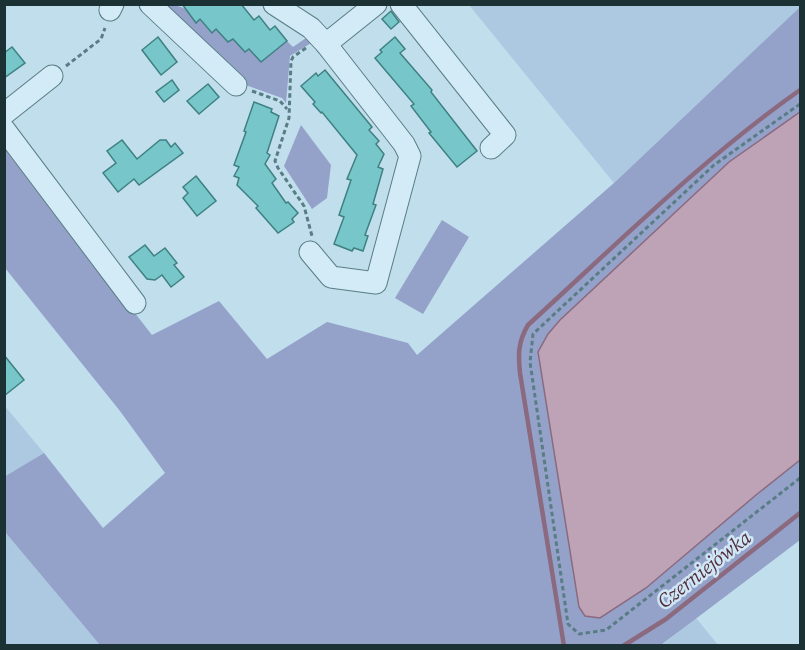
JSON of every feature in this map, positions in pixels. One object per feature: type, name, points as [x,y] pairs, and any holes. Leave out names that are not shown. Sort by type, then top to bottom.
[{"type":"street","points":[[150,4],[236,85]]},
{"type":"street","points":[[274,4],[311,28],[317,46],[404,144],[410,156],[376,283],[331,277],[310,252]]},
{"type":"street","points":[[317,46],[376,4]]},
{"type":"street","points":[[401,4],[505,135],[491,148]]},
{"type":"street","points":[[4,114],[52,76]]},
{"type":"street","points":[[4,129],[135,303]]},
{"type":"path","points":[[52,76],[101,39],[112,7]]},
{"type":"path","points":[[310,252],[313,241],[304,206],[275,161],[289,118],[291,61],[293,57],[317,46]]},
{"type":"path","points":[[236,85],[280,101],[288,111]]},
{"type":"path","points":[[801,104],[714,165],[533,334],[530,362],[568,624],[579,634],[606,630],[801,478]]},
{"type":"shaded area","points":[[800,4],[800,7],[614,183],[469,5]]},
{"type":"shaded area","points":[[158,5],[185,9],[195,23],[201,18],[212,32],[218,28],[228,42],[234,38],[244,52],[250,47],[267,57],[287,41],[293,47],[306,38],[311,43],[290,56],[286,103],[282,98],[237,82]]},
{"type":"shaded area","points":[[800,7],[800,540],[661,645],[100,645],[5,532],[4,477],[44,453],[103,528],[165,473],[120,411],[5,268],[5,147],[152,335],[219,301],[267,359],[327,322],[408,343],[417,355],[614,183]]},
{"type":"shaded area","points":[[800,112],[800,460],[646,588],[600,618],[585,616],[579,607],[538,352],[548,334],[560,320],[729,162]]},
{"type":"shaded area","points":[[301,125],[331,165],[327,198],[312,209],[284,166]]},
{"type":"shaded area","points":[[442,220],[469,237],[423,314],[395,298]]},
{"type":"shaded area","points":[[4,405],[44,453],[5,477],[4,477]]},
{"type":"shaded area","points":[[5,532],[100,645],[5,645]]},
{"type":"shaded area","points":[[696,618],[718,645],[661,646]]},
{"type":"building","points":[[182,4],[241,4],[254,20],[259,16],[270,30],[275,26],[287,41],[261,62],[249,49],[245,52],[233,39],[228,42],[216,29],[212,33],[200,19],[196,23]]},
{"type":"building","points":[[391,11],[399,22],[391,29],[382,19]]},
{"type":"building","points":[[158,37],[177,62],[161,75],[142,50]]},
{"type":"building","points":[[395,37],[405,49],[400,53],[432,90],[431,92],[477,151],[457,167],[429,133],[431,132],[411,106],[414,104],[375,58],[382,52],[380,50]]},
{"type":"building","points":[[12,47],[25,63],[4,78],[4,53]]},
{"type":"building","points":[[325,70],[372,127],[369,130],[379,141],[376,144],[384,154],[378,167],[383,169],[373,204],[376,205],[365,235],[368,236],[363,251],[354,248],[352,251],[334,244],[344,217],[339,215],[351,180],[347,179],[357,155],[313,104],[315,102],[301,86],[316,73],[318,76]]},
{"type":"building","points":[[172,80],[179,90],[164,102],[156,92]]},
{"type":"building","points":[[208,84],[219,97],[199,114],[187,101]]},
{"type":"building","points":[[254,102],[272,109],[271,112],[279,116],[267,153],[270,155],[265,164],[276,179],[272,183],[286,203],[288,202],[298,213],[292,219],[294,222],[278,233],[256,208],[258,206],[237,185],[239,178],[234,176],[239,167],[234,165]]},
{"type":"building","points":[[122,140],[137,159],[160,140],[166,140],[171,147],[175,143],[183,153],[139,185],[134,179],[118,192],[103,173],[116,163],[107,151]]},
{"type":"building","points":[[196,176],[216,201],[197,216],[183,198],[188,193],[183,187]]},
{"type":"building","points":[[145,245],[154,256],[165,248],[177,263],[174,265],[184,277],[171,287],[162,275],[155,280],[147,279],[129,257]]},
{"type":"building","points":[[4,355],[24,380],[4,396]]},
{"type":"waterway","points":[[564,646],[520,373],[522,337],[528,325],[694,174],[800,90]]},
{"type":"waterway","name":"Czerniejówka","points":[[623,646],[666,619],[800,513]]}]
